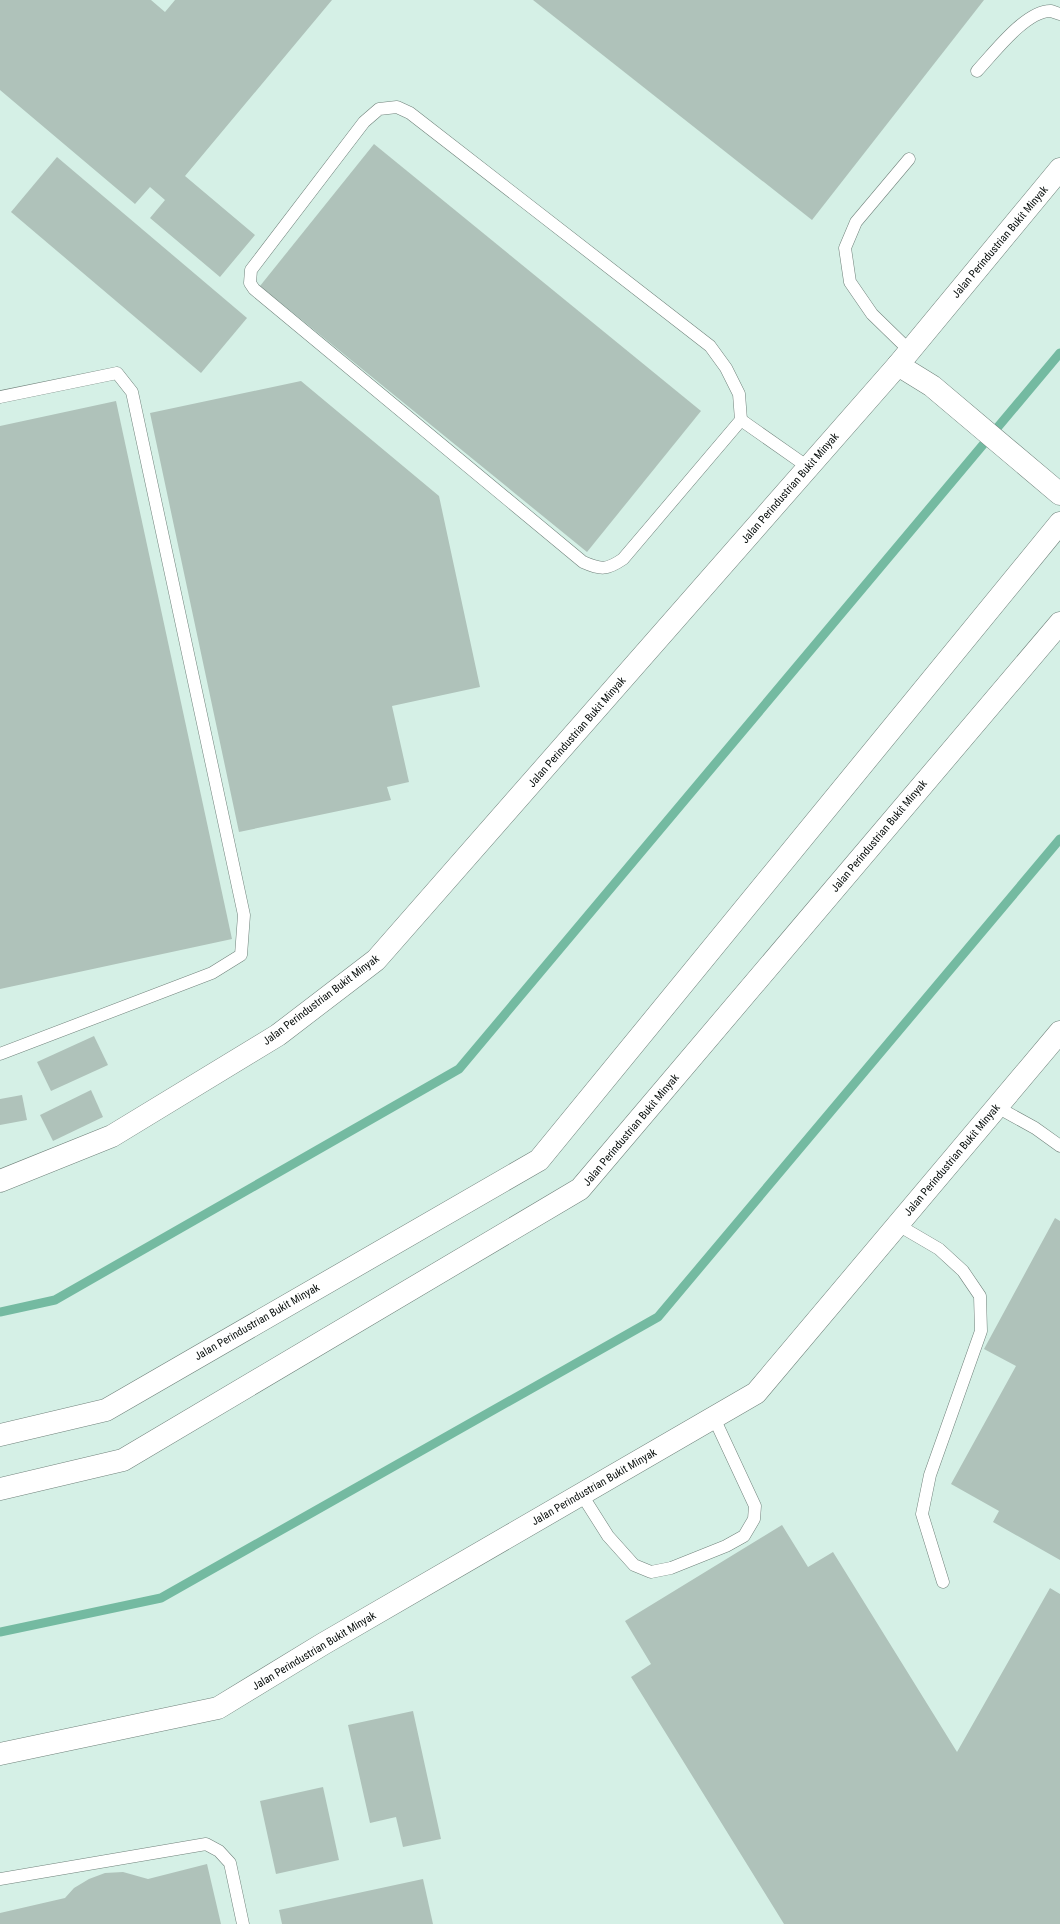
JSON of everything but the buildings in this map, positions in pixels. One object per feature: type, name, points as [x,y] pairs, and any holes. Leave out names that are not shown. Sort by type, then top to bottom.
[{"type":"street","name":"Jalan Perindustrian Bukit Minyak","points":[[0,1181],[112,1136],[278,1035],[376,960],[904,358],[1060,169]]},
{"type":"street","points":[[904,358],[932,386],[1054,489]]},
{"type":"street","name":"Jalan Perindustrian Bukit Minyak","points":[[0,1435],[106,1410],[539,1160],[1060,523]]},
{"type":"street","name":"Jalan Perindustrian Bukit Minyak","points":[[0,1489],[123,1460],[580,1189],[1060,623]]},
{"type":"street","name":"Jalan Perindustrian Bukit Minyak","points":[[0,1754],[218,1708],[323,1644],[756,1393],[1060,1032]]},
{"type":"lane","points":[[977,71],[1018,27],[1034,16],[1050,11],[1060,14]]},
{"type":"lane","points":[[742,420],[623,558],[610,567],[596,568],[583,562],[254,289],[250,283],[251,270],[364,122],[379,109],[397,106],[410,113],[710,346],[726,368],[739,394],[742,420],[808,467]]},
{"type":"lane","points":[[904,358],[850,282],[845,248],[856,222],[909,159]]},
{"type":"lane","points":[[0,397],[117,374],[132,392],[244,915],[241,955],[212,973],[0,1054]]},
{"type":"lane","points":[[997,1107],[1035,1128],[1060,1146]]},
{"type":"lane","points":[[898,1225],[939,1249],[963,1271],[980,1296],[981,1331],[930,1475],[922,1514],[943,1582]]},
{"type":"lane","points":[[582,1494],[608,1536],[628,1560],[634,1565],[651,1572],[670,1568],[726,1546],[744,1536],[754,1519],[755,1506],[714,1418]]},
{"type":"lane","points":[[0,1879],[206,1844],[219,1851],[230,1863],[243,1924]]},
{"type":"shaded area","points":[[0,0],[1060,0],[1060,1924],[0,1924]]},
{"type":"waterway","points":[[0,1312],[55,1300],[459,1069],[1060,353]]},
{"type":"waterway","points":[[0,1632],[161,1598],[658,1317],[1060,839]]}]
